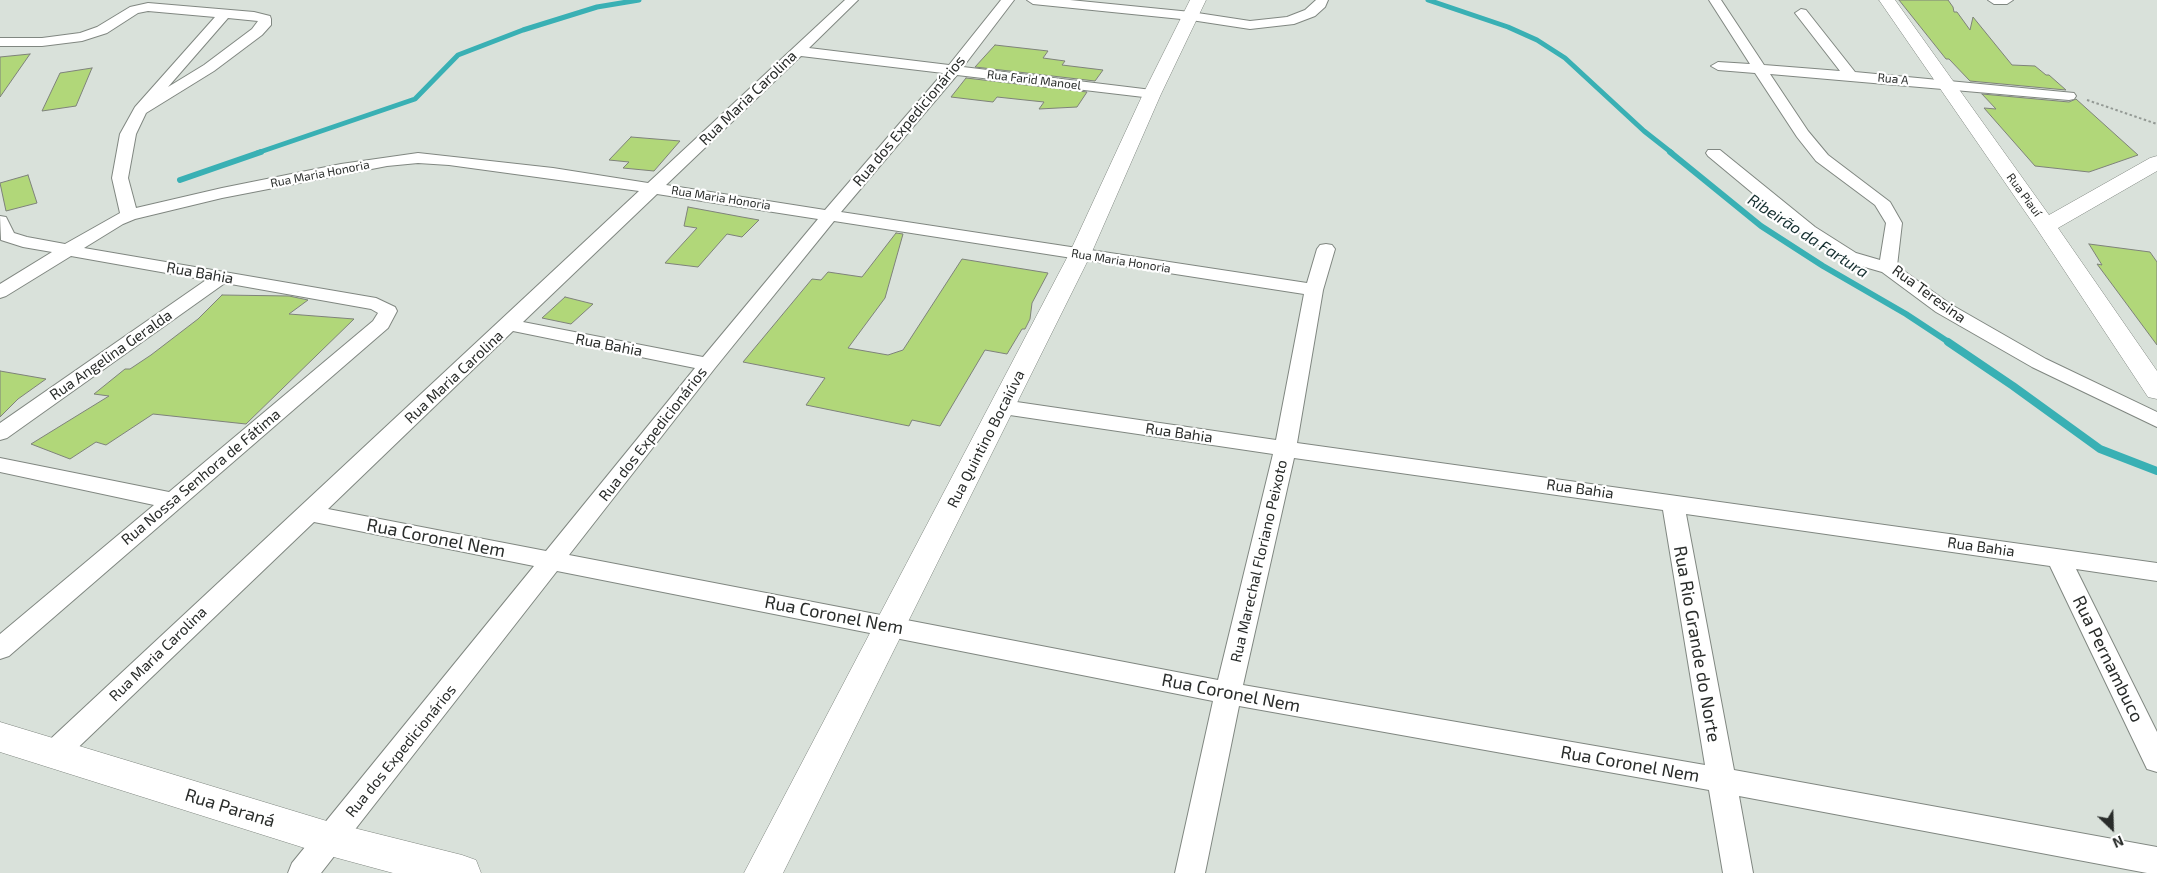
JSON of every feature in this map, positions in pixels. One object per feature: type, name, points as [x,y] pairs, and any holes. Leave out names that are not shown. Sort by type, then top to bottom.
[{"type":"street","name":"Rua Maria Carolina","points":[[54,753],[510,325],[852,0]]},
{"type":"street","name":"Rua dos Expedicionários","points":[[303,873],[708,364],[830,215],[953,70],[1008,0]]},
{"type":"street","points":[[1033,0],[1194,8],[1250,25],[1289,21],[1310,13],[1321,4],[1322,0]]},
{"type":"street","name":"Rua Teresina","points":[[1715,0],[1802,134],[1822,158],[1882,202],[1894,223],[1888,268],[1943,308],[2023,354],[2157,420]]},
{"type":"street","name":"Rua Piauí","points":[[1887,0],[2046,226],[2157,391]]},
{"type":"street","points":[[1994,0],[2007,0]]},
{"type":"street","points":[[0,48],[82,36],[102,30],[125,14],[148,7],[265,19],[264,25],[208,68],[140,110]]},
{"type":"street","name":"Rua Quintino Bocaiúva","points":[[763,873],[1080,254],[1152,94],[1194,8]]},
{"type":"street","points":[[1801,13],[1851,76]]},
{"type":"street","points":[[129,216],[120,178],[128,134],[140,110],[224,14]]},
{"type":"street","points":[[0,42],[42,42]]},
{"type":"street","name":"Rua Farid Manoel","points":[[797,51],[1152,94]]},
{"type":"street","name":"Rua A","points":[[1718,66],[2069,96]]},
{"type":"street","points":[[1714,153],[1809,231],[1850,257],[1888,268]]},
{"type":"street","name":"Rua Maria Honoria","points":[[0,292],[118,220],[129,216],[213,195],[387,161],[418,158],[491,165],[654,188],[1314,290]]},
{"type":"street","points":[[2046,226],[2157,162]]},
{"type":"street","points":[[0,221],[7,236],[23,242]]},
{"type":"street","points":[[0,249],[23,242]]},
{"type":"street","name":"Rua Bahia","points":[[23,242],[376,304]]},
{"type":"street","name":"Rua Marechal Floriano Peixoto","points":[[1190,873],[1228,693],[1285,449],[1314,290],[1326,249]]},
{"type":"street","name":"Rua Angelina Geralda","points":[[0,433],[222,277]]},
{"type":"street","name":"Rua Nossa Senhora de Fátima","points":[[0,649],[381,324],[388,311],[376,304]]},
{"type":"street","name":"Rua Bahia","points":[[510,325],[708,364]]},
{"type":"street","name":"Rua Bahia","points":[[1003,407],[1285,449],[2157,572]]},
{"type":"street","points":[[0,465],[174,501]]},
{"type":"street","name":"Rua Rio Grande do Norte","points":[[1673,503],[1738,873]]},
{"type":"street","name":"Rua Coronel Nem","points":[[308,513],[890,625],[1228,693],[1721,780],[2157,861]]},
{"type":"street","name":"Rua Pernambuco","points":[[2058,558],[2157,760]]},
{"type":"street","name":"Rua Paraná","points":[[0,737],[330,839],[462,873]]},
{"type":"path","points":[[2069,96],[2096,102],[2157,124]]},
{"type":"building","points":[[1899,0],[1948,0],[1954,12],[1957,12],[1970,30],[1973,17],[2012,65],[2035,66],[2066,90],[1970,81],[1949,59],[1946,59]]},
{"type":"building","points":[[995,45],[1048,51],[1043,58],[1065,61],[1062,65],[1103,70],[1095,81],[975,67]]},
{"type":"building","points":[[30,54],[0,97],[0,57]]},
{"type":"building","points":[[92,68],[76,106],[42,111],[60,73]]},
{"type":"building","points":[[966,78],[1087,92],[1077,107],[1039,109],[1044,102],[997,97],[993,102],[951,97]]},
{"type":"building","points":[[1982,94],[2069,102],[2076,99],[2138,155],[2089,172],[2035,166],[1984,108],[1996,109]]},
{"type":"building","points":[[631,137],[680,141],[654,171],[623,168],[629,162],[609,160]]},
{"type":"building","points":[[28,175],[37,203],[6,211],[0,183]]},
{"type":"building","points":[[688,207],[759,220],[742,237],[727,234],[698,267],[665,263],[697,228],[684,226]]},
{"type":"building","points":[[896,233],[903,234],[885,298],[848,348],[888,355],[903,350],[962,259],[1048,273],[1032,303],[1030,319],[1025,329],[1022,329],[1007,354],[985,350],[940,426],[912,420],[909,426],[806,405],[825,378],[743,362],[812,279],[821,280],[828,272],[862,277]]},
{"type":"building","points":[[2089,244],[2150,252],[2157,262],[2157,345],[2097,264],[2102,265]]},
{"type":"building","points":[[222,295],[289,296],[308,300],[289,314],[354,319],[246,424],[153,414],[106,445],[96,442],[70,459],[31,444],[109,396],[94,394],[125,369],[130,369],[151,355],[198,319]]},
{"type":"building","points":[[565,297],[593,304],[571,324],[542,318]]},
{"type":"building","points":[[0,371],[46,379],[18,399],[0,417]]},
{"type":"waterway","points":[[257,153],[415,99],[458,55],[523,30],[597,7],[639,0]]},
{"type":"waterway","name":"Ribeirão da Fartura","points":[[1428,0],[1508,27],[1537,40],[1565,58],[1644,131],[1672,153]]},
{"type":"waterway","points":[[180,180],[261,152]]},
{"type":"waterway","name":"Ribeirão da Fartura","points":[[1670,152],[1761,226],[1950,343]]},
{"type":"waterway","name":"Ribeirão da Fartura","points":[[1948,342],[2100,449],[2157,471]]}]
